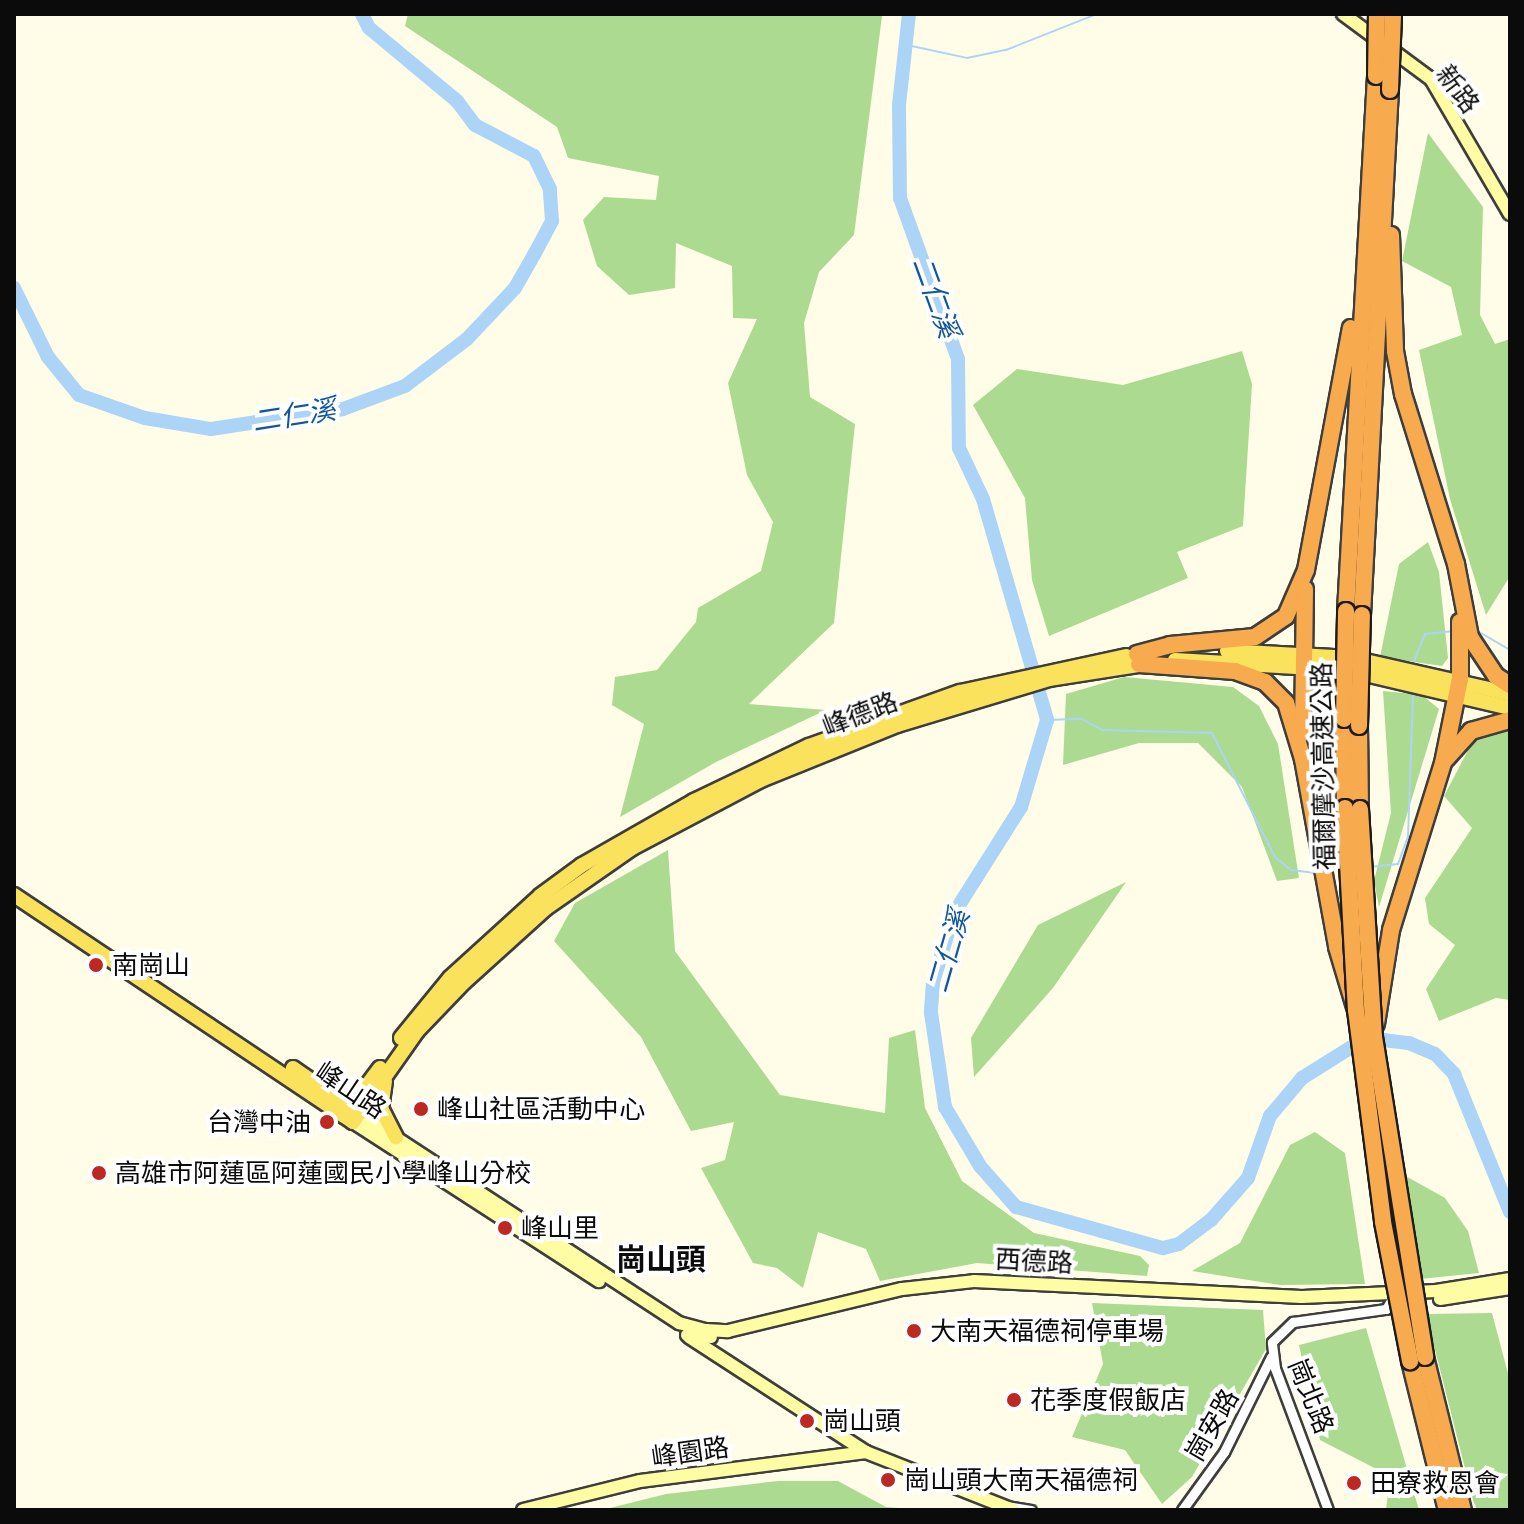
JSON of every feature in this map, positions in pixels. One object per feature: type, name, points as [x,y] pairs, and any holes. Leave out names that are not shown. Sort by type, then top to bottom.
[{"type":"highway","name":"福爾摩沙高速公路","points":[[1377,14],[1364,256],[1354,613],[1352,722],[1356,1010],[1383,1222],[1417,1359],[1447,1510]]},
{"type":"highway","name":"福爾摩沙高速公路","points":[[1354,613],[1385,190],[1393,14]]},
{"type":"highway","points":[[1385,190],[1395,351],[1403,394],[1456,564],[1470,637],[1486,664],[1510,685]]},
{"type":"highway","points":[[1303,759],[1301,659],[1306,570],[1364,256]]},
{"type":"highway","points":[[1374,1037],[1391,930],[1443,763],[1458,686],[1460,659],[1456,564]]},
{"type":"highway","points":[[1134,659],[1263,634],[1286,616],[1306,570]]},
{"type":"highway","points":[[1134,659],[1216,667],[1265,682],[1286,703],[1303,759],[1337,947],[1356,1010]]},
{"type":"highway","points":[[1443,763],[1471,731],[1510,720]]},
{"type":"highway","name":"福爾摩沙高速公路","points":[[1353,808],[1374,1037],[1417,1359],[1463,1510]]},
{"type":"main road","name":"峰德路","points":[[351,1114],[417,1031],[460,985],[558,900],[632,848],[811,752],[1000,680],[1134,659],[1301,659],[1374,668],[1510,694]]},
{"type":"main road","name":"峰德路","points":[[1458,686],[1510,708]]},
{"type":"main road","name":"峰山路","points":[[14,885],[325,1090],[351,1114]]},
{"type":"main road","name":"峰山路","points":[[14,895],[351,1114]]},
{"type":"main road","points":[[325,1090],[353,1091],[381,1074]]},
{"type":"main road","points":[[381,1074],[381,1108],[396,1137]]},
{"type":"street","name":"新路","points":[[1343,14],[1431,79],[1510,214]]},
{"type":"street","name":"峰山路","points":[[351,1114],[396,1137],[679,1323]]},
{"type":"street","name":"峰山路","points":[[351,1114],[866,1452]]},
{"type":"street","points":[[1435,1296],[1510,1279]]},
{"type":"street","name":"西德路","points":[[687,1335],[729,1338],[973,1285]]},
{"type":"street","name":"西德路","points":[[679,1323],[728,1331],[902,1289],[973,1285],[1253,1297],[1394,1299],[1435,1296]]},
{"type":"street","points":[[1435,1296],[1510,1288]]},
{"type":"street","name":"崗北路","points":[[1328,1510],[1271,1357],[1278,1332],[1293,1322],[1371,1312],[1394,1299]]},
{"type":"street","points":[[679,1323],[687,1335]]},
{"type":"street","name":"崗安路","points":[[1182,1510],[1224,1452],[1271,1357]]},
{"type":"street","points":[[866,1452],[1012,1509],[1031,1510]]},
{"type":"street","name":"峰園路","points":[[523,1510],[640,1481],[866,1452]]},
{"type":"green space","points":[[408,14],[882,16],[854,235],[819,272],[804,323],[810,397],[855,424],[834,623],[749,704],[826,710],[716,762],[620,817],[644,724],[612,705],[615,677],[657,670],[696,622],[698,608],[761,571],[773,522],[747,475],[728,383],[757,319],[733,318],[732,266],[676,243],[675,288],[629,295],[597,266],[583,220],[604,197],[656,200],[659,176],[568,158],[557,127],[405,26]]},
{"type":"green space","points":[[1428,133],[1483,207],[1480,315],[1495,344],[1510,339],[1510,576],[1486,615],[1450,499],[1419,350],[1462,335],[1451,287],[1402,261]]},
{"type":"green space","points":[[1242,351],[1252,384],[1243,526],[1177,552],[1188,578],[1049,636],[1032,580],[1025,498],[973,405],[1017,369],[1123,385]]},
{"type":"green space","points":[[1428,542],[1439,572],[1448,658],[1442,666],[1380,657],[1399,564]]},
{"type":"green space","points":[[1124,677],[1233,687],[1259,706],[1278,744],[1299,878],[1277,881],[1242,787],[1198,743],[1139,743],[1063,765],[1066,694]]},
{"type":"green space","points":[[1383,691],[1422,695],[1439,709],[1379,907],[1374,881],[1391,813]]},
{"type":"green space","points":[[1510,730],[1510,1000],[1496,998],[1439,1021],[1426,989],[1455,945],[1429,924],[1425,898],[1472,828],[1444,796],[1474,739]]},
{"type":"green space","points":[[668,850],[675,951],[780,1095],[885,1113],[889,1038],[915,1030],[925,1108],[962,1181],[1034,1233],[1140,1256],[1149,1265],[1147,1276],[977,1263],[880,1281],[866,1249],[818,1232],[803,1288],[777,1268],[753,1263],[701,1168],[725,1160],[734,1122],[691,1131],[641,1037],[554,941],[575,903]]},
{"type":"green space","points":[[1126,882],[1053,988],[974,1077],[971,1038],[1038,925]]},
{"type":"green space","points":[[1315,1132],[1345,1153],[1365,1284],[1280,1285],[1192,1271],[1240,1243],[1290,1145]]},
{"type":"green space","points":[[1402,1174],[1445,1198],[1468,1231],[1479,1273],[1420,1279]]},
{"type":"green space","points":[[1092,1303],[1263,1310],[1266,1349],[1192,1477],[1162,1504],[1125,1450],[1072,1437],[1103,1364]]},
{"type":"green space","points":[[1492,1313],[1510,1381],[1510,1510],[1477,1510],[1426,1314]]},
{"type":"green space","points":[[1366,1328],[1419,1510],[1386,1510],[1390,1476],[1320,1440],[1299,1345]]},
{"type":"green space","points":[[778,1481],[838,1481],[886,1507],[924,1510],[602,1510],[666,1494]]},
{"type":"waterway","name":"二仁溪","points":[[14,288],[48,357],[79,395],[145,418],[211,429],[343,409],[405,386],[467,339],[515,288],[535,253],[552,221],[550,189],[534,156],[475,125],[457,101],[369,28],[362,14]]},
{"type":"waterway","name":"二仁溪","points":[[909,14],[899,105],[900,198],[958,359],[959,448],[983,499],[1047,720],[1021,807],[954,913],[933,982],[931,1013],[945,1107],[980,1166],[1016,1207],[1163,1248],[1179,1244],[1211,1220],[1248,1178],[1270,1116],[1302,1078],[1350,1048],[1383,1040],[1409,1043],[1435,1054],[1454,1074],[1510,1212]]},
{"type":"waterway","points":[[907,45],[967,58],[1006,50],[1097,14]]},
{"type":"waterway","points":[[1474,629],[1510,650]]},
{"type":"waterway","points":[[1412,666],[1425,634],[1452,631]]},
{"type":"waterway","points":[[1370,867],[1398,864],[1408,837],[1413,692]]},
{"type":"waterway","points":[[1047,720],[1082,719],[1102,730],[1212,733],[1275,857],[1291,870],[1316,873]]},
{"type":"place","name":"南崗山","points":[[96,965]]},
{"type":"place","name":"峰山社區活動中心","points":[[421,1109]]},
{"type":"place","name":"台灣中油","points":[[327,1122]]},
{"type":"place","name":"高雄市阿蓮區阿蓮國民小學峰山分校","points":[[99,1173]]},
{"type":"place","name":"峰山里","points":[[505,1228]]},
{"type":"place","name":"大南天福德祠停車場","points":[[914,1331]]},
{"type":"place","name":"花季度假飯店","points":[[1014,1400]]},
{"type":"place","name":"崗山頭","points":[[807,1421]]},
{"type":"place","name":"崗山頭大南天福德祠","points":[[888,1480]]},
{"type":"place","name":"田寮救恩會","points":[[1354,1483]]},
{"type":"district","name":"崗山頭","points":[[661,1259]]}]
